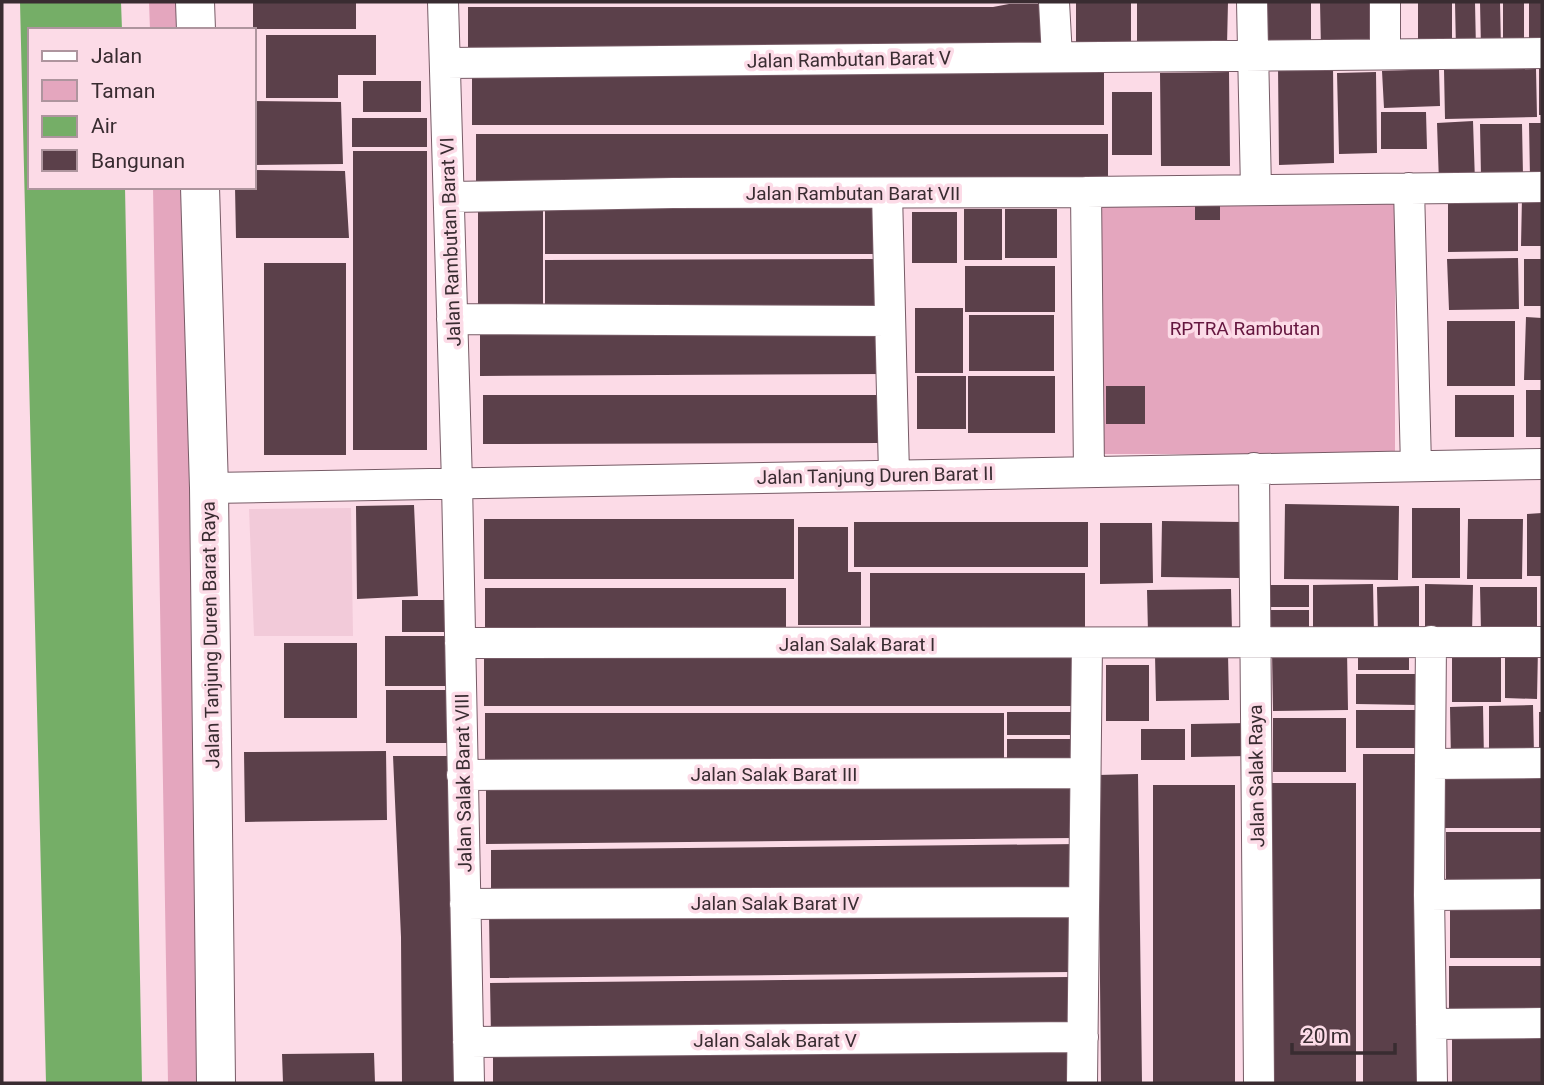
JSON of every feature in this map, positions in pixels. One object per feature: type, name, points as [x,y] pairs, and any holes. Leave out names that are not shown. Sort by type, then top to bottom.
[{"type":"street","points":[[195,2],[196,28]]},
{"type":"street","name":"Jalan Rambutan Barat VI","points":[[443,2],[457,483]]},
{"type":"street","points":[[1055,2],[1056,57]]},
{"type":"street","points":[[1252,2],[1256,190]]},
{"type":"street","points":[[1385,2],[1385,54]]},
{"type":"street","name":"Jalan Rambutan Barat V","points":[[445,63],[1542,53]]},
{"type":"street","name":"Jalan Rambutan Barat VII","points":[[449,197],[1542,187]]},
{"type":"street","points":[[1409,188],[1416,466]]},
{"type":"street","name":"Jalan Tanjung Duren Barat Raya","points":[[200,189],[209,488],[216,1083]]},
{"type":"street","points":[[1086,192],[1089,472]]},
{"type":"street","points":[[887,193],[894,474]]},
{"type":"street","points":[[452,319],[890,321]]},
{"type":"street","name":"Jalan Tanjung Duren Barat II","points":[[209,488],[1542,464]]},
{"type":"street","name":"Jalan Salak Raya","points":[[1254,468],[1259,1083]]},
{"type":"street","name":"Jalan Salak Barat VIII","points":[[457,483],[469,1083]]},
{"type":"street","points":[[1431,641],[1429,895],[1432,1083]]},
{"type":"street","name":"Jalan Salak Barat I","points":[[460,643],[1542,642]]},
{"type":"street","points":[[1082,1083],[1087,644]]},
{"type":"street","points":[[1430,764],[1542,764]]},
{"type":"street","name":"Jalan Salak Barat III","points":[[463,775],[1086,773]]},
{"type":"street","points":[[1429,895],[1542,894]]},
{"type":"street","name":"Jalan Salak Barat IV","points":[[465,904],[1084,902]]},
{"type":"street","points":[[1431,1024],[1542,1023]]},
{"type":"street","name":"Jalan Salak Barat V","points":[[468,1042],[1083,1037]]},
{"type":"shaded area","points":[[351,508],[353,636],[254,636],[249,509]]},
{"type":"green space","points":[[149,2],[182,2],[182,28],[150,28]]},
{"type":"green space","points":[[153,189],[185,189],[199,1083],[168,1083]]},
{"type":"green space","name":"RPTRA Rambutan","points":[[1096,202],[1395,202],[1395,454],[1096,454]]},
{"type":"water","points":[[20,2],[121,2],[122,28],[28,28],[28,189],[125,189],[142,1083],[46,1083]]},
{"type":"building","points":[[253,2],[356,2],[356,29],[253,28]]},
{"type":"building","points":[[1076,2],[1131,2],[1131,44],[1076,44]]},
{"type":"building","points":[[1137,2],[1228,2],[1227,45],[1137,45]]},
{"type":"building","points":[[1259,2],[1311,2],[1311,48],[1259,48]]},
{"type":"building","points":[[1320,2],[1379,2],[1380,48],[1321,49]]},
{"type":"building","points":[[1418,2],[1452,2],[1452,50],[1418,50]]},
{"type":"building","points":[[1455,2],[1475,2],[1476,50],[1456,50]]},
{"type":"building","points":[[1480,2],[1500,2],[1501,48],[1481,48]]},
{"type":"building","points":[[1503,2],[1524,2],[1524,46],[1503,47]]},
{"type":"building","points":[[1529,2],[1542,2],[1542,48],[1529,48]]},
{"type":"building","points":[[1009,4],[1051,4],[1051,52],[468,55],[468,7],[993,7]]},
{"type":"building","points":[[266,35],[376,35],[376,75],[338,75],[338,98],[266,98]]},
{"type":"building","points":[[1539,65],[1542,65],[1542,115],[1539,115]]},
{"type":"building","points":[[1278,66],[1333,66],[1334,163],[1279,165]]},
{"type":"building","points":[[472,69],[1104,69],[1104,125],[472,125]]},
{"type":"building","points":[[1439,69],[1440,106],[1384,108],[1382,71]]},
{"type":"building","points":[[1536,69],[1537,117],[1445,119],[1444,70]]},
{"type":"building","points":[[1229,72],[1230,166],[1161,166],[1160,73]]},
{"type":"building","points":[[1376,72],[1377,153],[1339,154],[1337,73]]},
{"type":"building","points":[[363,81],[421,81],[421,112],[363,112]]},
{"type":"building","points":[[1112,92],[1152,92],[1152,155],[1112,155]]},
{"type":"building","points":[[256,101],[341,102],[343,164],[256,165]]},
{"type":"building","points":[[1381,112],[1426,112],[1427,149],[1381,149]]},
{"type":"building","points":[[352,118],[427,118],[427,147],[352,147]]},
{"type":"building","points":[[1473,121],[1475,182],[1439,183],[1437,123]]},
{"type":"building","points":[[1529,123],[1542,123],[1542,177],[1530,178]]},
{"type":"building","points":[[1480,124],[1522,124],[1523,176],[1481,177]]},
{"type":"building","points":[[476,134],[1108,134],[1108,182],[476,182]]},
{"type":"building","points":[[353,151],[427,151],[427,450],[353,450]]},
{"type":"building","points":[[256,170],[345,171],[349,238],[236,238],[235,189],[256,189]]},
{"type":"building","points":[[1522,197],[1542,198],[1542,246],[1521,246]]},
{"type":"building","points":[[1518,199],[1518,251],[1448,252],[1448,200]]},
{"type":"building","points":[[478,200],[543,200],[543,316],[478,316]]},
{"type":"building","points":[[1195,201],[1220,202],[1220,220],[1195,220]]},
{"type":"building","points":[[545,203],[882,203],[882,254],[545,254]]},
{"type":"building","points":[[964,209],[1002,209],[1002,260],[964,260]]},
{"type":"building","points":[[1005,209],[1057,209],[1057,258],[1005,258]]},
{"type":"building","points":[[912,212],[957,212],[957,263],[912,263]]},
{"type":"building","points":[[1518,258],[1519,309],[1449,310],[1447,259]]},
{"type":"building","points":[[877,259],[877,307],[545,308],[545,260]]},
{"type":"building","points":[[1524,259],[1542,259],[1542,306],[1524,306]]},
{"type":"building","points":[[264,263],[346,263],[346,455],[264,455]]},
{"type":"building","points":[[965,266],[1055,266],[1055,312],[965,312]]},
{"type":"building","points":[[915,308],[963,308],[963,373],[915,373]]},
{"type":"building","points":[[969,315],[1054,315],[1054,371],[969,371]]},
{"type":"building","points":[[1526,317],[1542,318],[1542,380],[1524,380]]},
{"type":"building","points":[[1447,321],[1515,321],[1515,386],[1447,386]]},
{"type":"building","points":[[480,325],[884,325],[885,374],[480,376]]},
{"type":"building","points":[[917,376],[966,376],[966,429],[917,429]]},
{"type":"building","points":[[968,376],[1055,376],[1055,433],[968,433]]},
{"type":"building","points":[[1106,386],[1145,386],[1145,424],[1106,424]]},
{"type":"building","points":[[1526,390],[1542,390],[1542,437],[1526,437]]},
{"type":"building","points":[[483,395],[886,395],[887,443],[483,444]]},
{"type":"building","points":[[1455,395],[1514,395],[1514,437],[1455,437]]},
{"type":"building","points":[[1285,504],[1399,506],[1398,580],[1284,579]]},
{"type":"building","points":[[414,505],[418,596],[357,599],[356,506]]},
{"type":"building","points":[[1412,508],[1460,508],[1460,578],[1412,578]]},
{"type":"building","points":[[1542,513],[1542,576],[1527,576],[1527,514]]},
{"type":"building","points":[[484,519],[794,519],[794,579],[484,579]]},
{"type":"building","points":[[1468,519],[1523,519],[1522,579],[1467,579]]},
{"type":"building","points":[[1162,521],[1241,522],[1240,578],[1161,577]]},
{"type":"building","points":[[854,522],[1088,522],[1088,567],[854,567]]},
{"type":"building","points":[[1100,523],[1152,523],[1153,583],[1100,584]]},
{"type":"building","points":[[798,527],[848,527],[848,572],[861,572],[861,625],[798,625]]},
{"type":"building","points":[[870,573],[1085,573],[1085,630],[870,630]]},
{"type":"building","points":[[1373,584],[1374,633],[1313,633],[1313,585]]},
{"type":"building","points":[[1425,584],[1473,585],[1472,635],[1425,634]]},
{"type":"building","points":[[1269,585],[1309,585],[1309,607],[1268,607]]},
{"type":"building","points":[[1419,586],[1419,634],[1378,635],[1377,587]]},
{"type":"building","points":[[1480,587],[1537,587],[1537,631],[1481,632]]},
{"type":"building","points":[[485,588],[786,588],[786,641],[485,641]]},
{"type":"building","points":[[1231,589],[1232,632],[1148,633],[1147,590]]},
{"type":"building","points":[[402,600],[449,600],[449,632],[402,632]]},
{"type":"building","points":[[1268,610],[1309,610],[1309,631],[1268,631]]},
{"type":"building","points":[[385,636],[449,636],[449,686],[385,686]]},
{"type":"building","points":[[284,643],[357,643],[357,718],[284,718]]},
{"type":"building","points":[[1505,646],[1538,647],[1537,699],[1505,698]]},
{"type":"building","points":[[1358,647],[1409,647],[1409,670],[1358,670]]},
{"type":"building","points":[[1501,648],[1501,702],[1452,702],[1452,649]]},
{"type":"building","points":[[484,650],[1085,650],[1085,706],[484,706]]},
{"type":"building","points":[[1347,650],[1348,710],[1273,711],[1272,651]]},
{"type":"building","points":[[1228,654],[1229,700],[1156,701],[1155,655]]},
{"type":"building","points":[[1106,665],[1149,665],[1149,721],[1106,721]]},
{"type":"building","points":[[1356,674],[1418,674],[1418,705],[1356,704]]},
{"type":"building","points":[[386,690],[455,690],[455,743],[386,743]]},
{"type":"building","points":[[1533,705],[1534,755],[1489,756],[1489,706]]},
{"type":"building","points":[[1483,706],[1484,760],[1451,761],[1450,707]]},
{"type":"building","points":[[1356,710],[1419,710],[1419,748],[1356,748]]},
{"type":"building","points":[[1007,712],[1078,712],[1078,735],[1007,735]]},
{"type":"building","points":[[1539,712],[1542,712],[1542,751],[1539,751]]},
{"type":"building","points":[[485,713],[1004,713],[1004,769],[485,769]]},
{"type":"building","points":[[1273,718],[1346,718],[1346,772],[1273,772]]},
{"type":"building","points":[[1248,723],[1249,756],[1191,757],[1191,724]]},
{"type":"building","points":[[1141,729],[1185,729],[1185,760],[1141,760]]},
{"type":"building","points":[[1007,739],[1079,739],[1079,764],[1007,764]]},
{"type":"building","points":[[386,751],[387,820],[245,822],[244,752]]},
{"type":"building","points":[[1363,754],[1419,754],[1419,1083],[1363,1083]]},
{"type":"building","points":[[393,756],[449,756],[460,1083],[402,1083],[401,937]]},
{"type":"building","points":[[1445,769],[1542,769],[1542,828],[1445,828]]},
{"type":"building","points":[[1138,774],[1142,1083],[1101,1083],[1098,775]]},
{"type":"building","points":[[1271,783],[1356,783],[1356,1083],[1271,1083]]},
{"type":"building","points":[[1072,785],[1073,838],[486,844],[486,790]]},
{"type":"building","points":[[1153,785],[1235,785],[1235,1083],[1153,1083]]},
{"type":"building","points":[[1446,832],[1542,832],[1542,883],[1446,883]]},
{"type":"building","points":[[1078,844],[1078,894],[491,900],[491,850]]},
{"type":"building","points":[[1450,902],[1542,902],[1542,958],[1450,958]]},
{"type":"building","points":[[1070,908],[1070,972],[490,978],[489,914]]},
{"type":"building","points":[[1449,966],[1542,966],[1542,1018],[1449,1018]]},
{"type":"building","points":[[1071,977],[1072,1029],[491,1036],[490,983]]},
{"type":"building","points":[[1452,1032],[1542,1032],[1542,1083],[1452,1083]]},
{"type":"building","points":[[1071,1044],[1072,1083],[493,1083],[493,1050]]},
{"type":"building","points":[[374,1053],[375,1083],[283,1083],[282,1054]]}]
